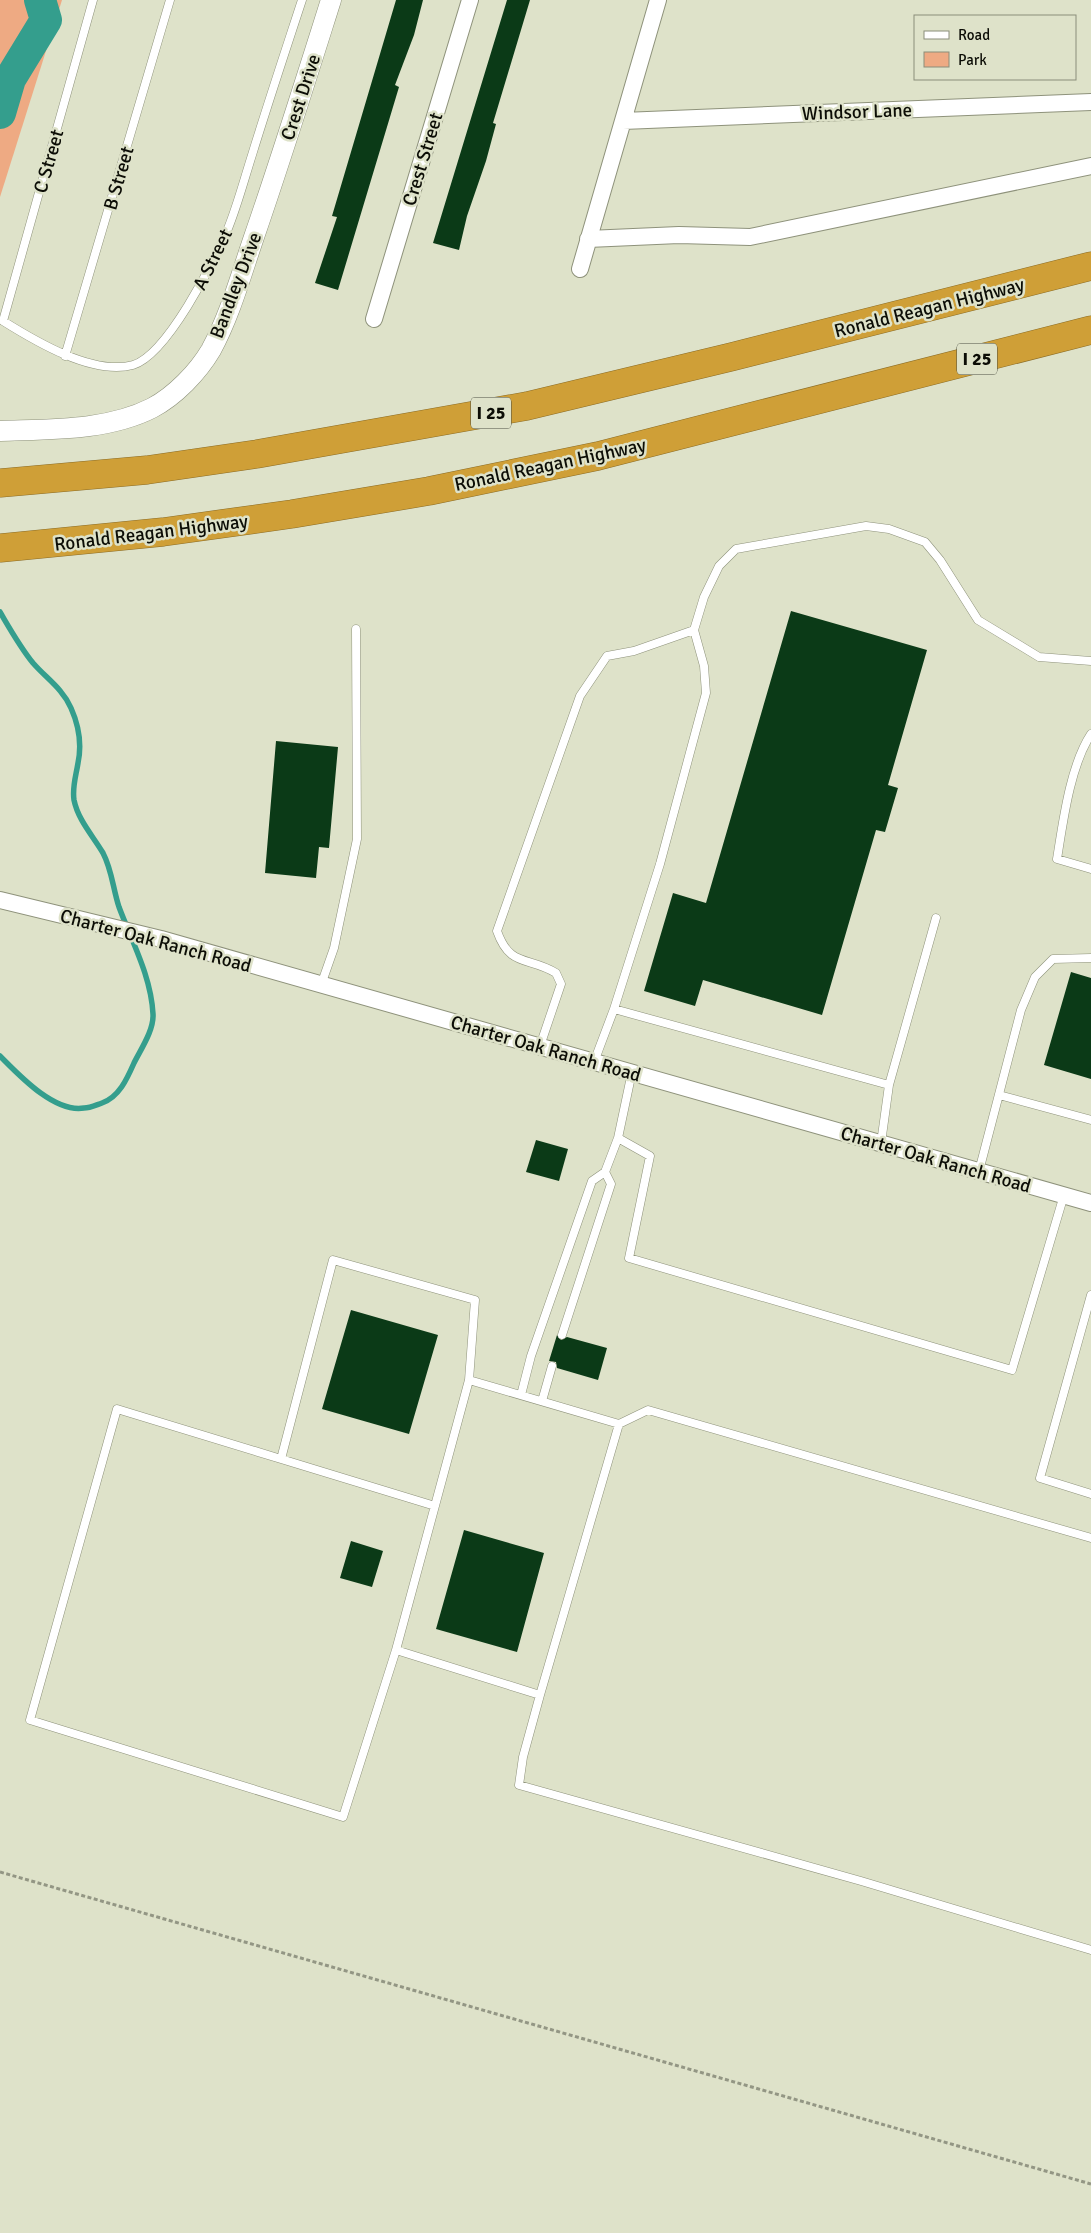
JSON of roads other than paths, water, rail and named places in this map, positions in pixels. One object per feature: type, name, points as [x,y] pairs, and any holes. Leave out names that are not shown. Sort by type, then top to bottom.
[{"type":"highway","points":[[974,296],[1091,261]]},
{"type":"highway","name":"Ronald Reagan Highway","points":[[0,483],[147,470],[248,455],[517,408],[732,357],[1091,266]]},
{"type":"highway","name":"Ronald Reagan Highway","points":[[12,547],[164,532],[292,514],[438,489],[598,456],[1091,330]]},
{"type":"street","name":"Crest Drive","points":[[269,194],[331,0]]},
{"type":"street","name":"Crest Street","points":[[374,319],[470,0]]},
{"type":"street","points":[[580,269],[658,0]]},
{"type":"street","name":"Windsor Lane","points":[[623,121],[1091,102]]},
{"type":"street","points":[[588,239],[679,235],[750,237],[1091,166]]},
{"type":"street","name":"Bandley Drive","points":[[0,431],[93,425],[129,417],[152,408],[176,391],[194,373],[210,351],[224,322],[269,194]]},
{"type":"street","name":"Charter Oak Ranch Road","points":[[0,900],[161,939],[1091,1203]]},
{"type":"lane","name":"C Street","points":[[3,321],[93,0]]},
{"type":"lane","name":"B Street","points":[[65,356],[170,0]]},
{"type":"lane","name":"A Street","points":[[3,321],[65,356],[107,366],[133,365],[154,350],[168,334],[196,292],[227,230],[302,0]]},
{"type":"lane","points":[[594,1062],[614,1009],[660,864],[706,693],[704,666],[694,630],[704,596],[719,566],[736,549],[866,526],[889,529],[925,542],[940,560],[978,620],[1039,657],[1091,661]]},
{"type":"lane","points":[[322,984],[334,948],[356,839],[356,629]]},
{"type":"lane","points":[[540,1046],[561,984],[556,973],[518,959],[503,948],[497,930],[580,696],[606,656],[634,650],[694,630]]},
{"type":"lane","points":[[1091,734],[1084,745],[1066,807],[1057,859],[1091,869]]},
{"type":"lane","points":[[881,1143],[889,1084],[936,918]]},
{"type":"lane","points":[[979,1170],[1021,1010],[1035,977],[1053,959],[1091,958]]},
{"type":"lane","points":[[614,1009],[889,1084]]},
{"type":"lane","points":[[521,1394],[531,1356],[592,1181],[605,1172],[618,1138],[632,1072]]},
{"type":"lane","points":[[999,1095],[1091,1120]]},
{"type":"lane","points":[[618,1138],[650,1156],[629,1258],[1012,1370],[1064,1195]]},
{"type":"lane","points":[[562,1335],[612,1184],[605,1172]]},
{"type":"lane","points":[[281,1459],[333,1260],[475,1300],[469,1380],[435,1506],[396,1650],[342,1817],[30,1720],[117,1410],[435,1506]]},
{"type":"lane","points":[[1091,1296],[1040,1478],[1091,1494]]},
{"type":"lane","points":[[542,1401],[552,1366]]},
{"type":"lane","points":[[469,1380],[619,1424],[648,1410],[1091,1538]]},
{"type":"lane","points":[[619,1424],[540,1694],[523,1758],[519,1786],[851,1878],[1091,1950]]},
{"type":"lane","points":[[396,1650],[540,1694]]},
{"type":"waterway","points":[[0,113],[10,79],[46,20],[40,0]]},
{"type":"waterway","points":[[0,612],[15,638],[33,663],[64,695],[74,715],[78,728],[80,749],[74,786],[74,800],[82,821],[106,859],[119,907],[149,986],[153,1014],[149,1033],[122,1087],[108,1100],[91,1107],[73,1108],[49,1099],[27,1082],[0,1056]]}]
